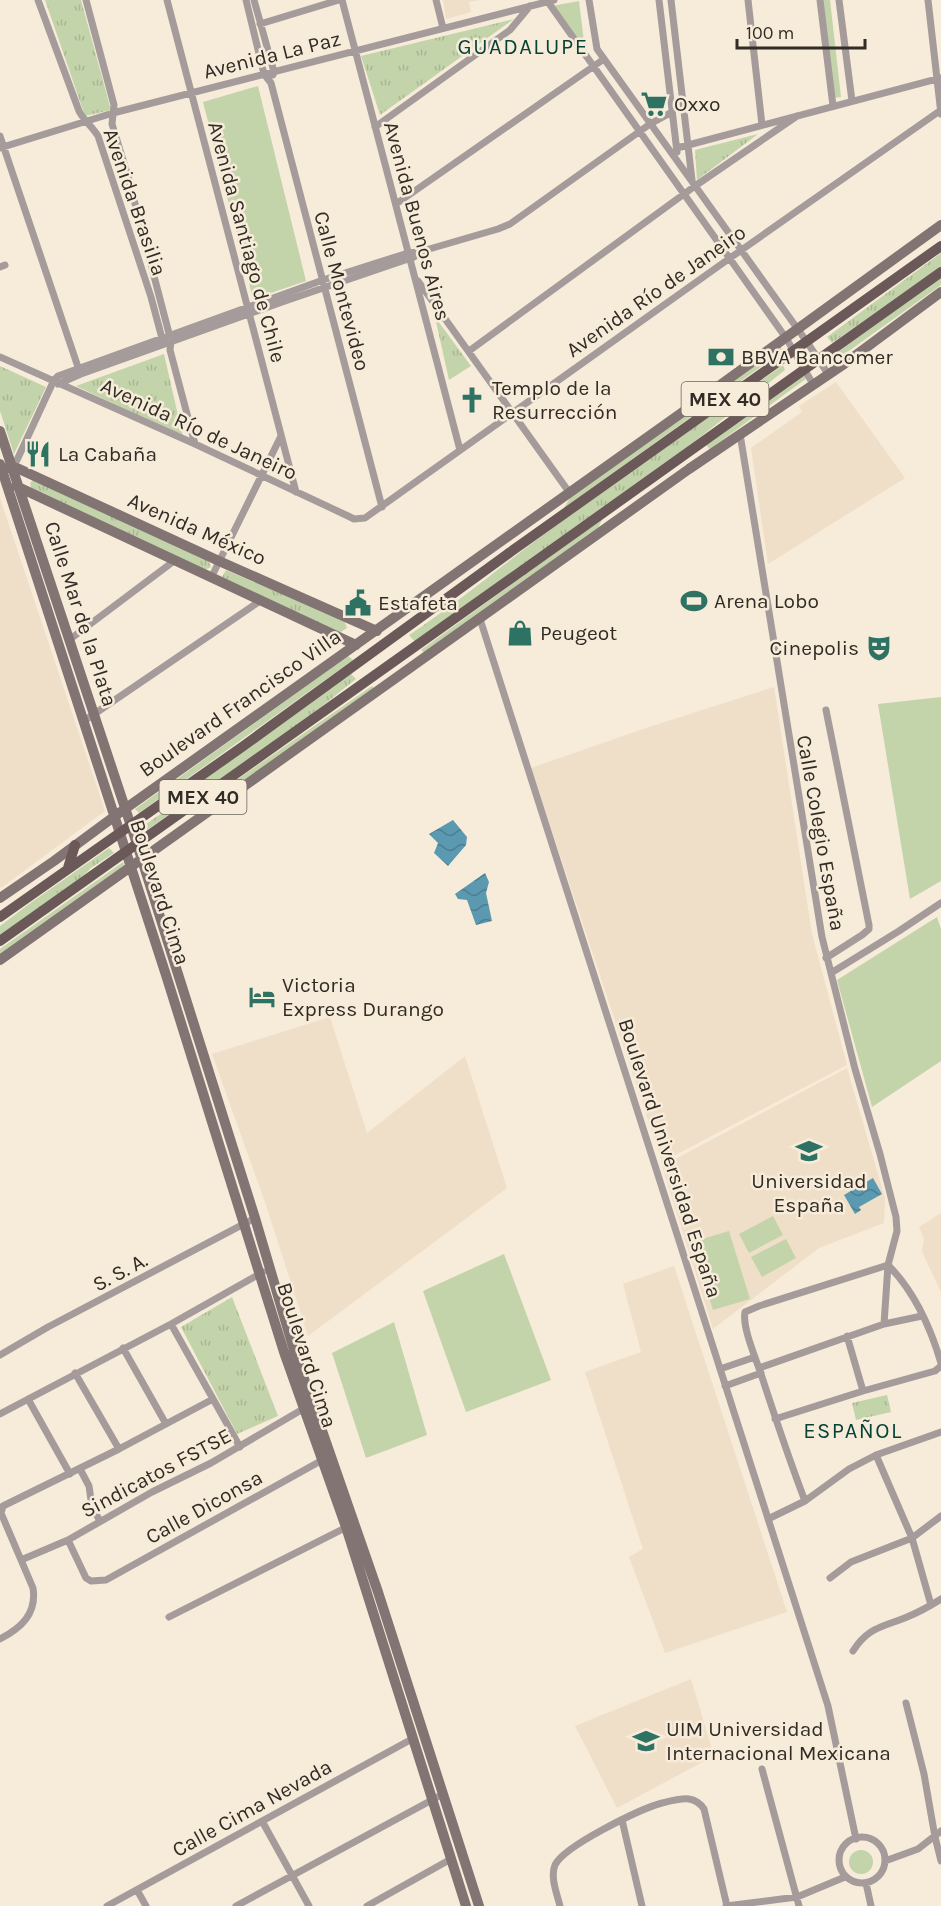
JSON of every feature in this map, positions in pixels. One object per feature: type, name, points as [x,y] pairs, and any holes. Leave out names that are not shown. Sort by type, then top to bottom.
[{"type":"main road","name":"Boulevard Francisco Villa","points":[[0,898],[798,330],[941,225]]},
{"type":"main road","name":"Boulevard Francisco Villa","points":[[0,917],[242,747],[509,553],[941,246]]},
{"type":"main road","name":"MEX 40","points":[[0,941],[941,272]]},
{"type":"main road","points":[[0,960],[941,292]]},
{"type":"main road","name":"Calle Mar de la Plata","points":[[0,431],[4,466],[19,487],[69,640],[89,718],[130,824]]},
{"type":"main road","points":[[4,466],[7,484],[89,718]]},
{"type":"main road","name":"Avenida México","points":[[4,466],[376,631]]},
{"type":"main road","name":"Avenida México","points":[[7,484],[19,487],[356,645]]},
{"type":"main road","name":"Boulevard Cima","points":[[89,718],[126,852],[244,1224],[265,1270],[294,1350],[326,1458],[443,1794],[479,1906]]},
{"type":"main road","points":[[216,806],[221,784]]},
{"type":"main road","name":"Boulevard Cima","points":[[130,824],[255,1218],[265,1270],[303,1409],[326,1458]]},
{"type":"main road","points":[[68,868],[75,845]]},
{"type":"main road","name":"Boulevard Cima","points":[[372,1593],[412,1739],[466,1906]]},
{"type":"street","name":"Avenida Brasilia","points":[[38,0],[79,111],[98,136],[167,341]]},
{"type":"street","name":"Avenida Brasilia","points":[[86,0],[114,105],[112,124],[129,182],[167,341],[195,444]]},
{"type":"street","name":"Avenida Santiago de Chile","points":[[167,0],[296,492]]},
{"type":"street","name":"Calle Montevideo","points":[[246,0],[264,75],[271,83],[382,507]]},
{"type":"street","points":[[254,0],[274,72]]},
{"type":"street","points":[[260,24],[340,0]]},
{"type":"street","name":"Avenida Buenos Aires","points":[[340,0],[356,51],[460,450]]},
{"type":"street","points":[[436,0],[443,28]]},
{"type":"street","points":[[590,0],[597,49],[828,374]]},
{"type":"street","points":[[659,0],[678,163]]},
{"type":"street","points":[[670,0],[693,184]]},
{"type":"street","points":[[748,0],[762,125]]},
{"type":"street","points":[[820,0],[833,106]]},
{"type":"street","points":[[839,0],[852,101]]},
{"type":"street","points":[[928,0],[939,78],[941,112]]},
{"type":"street","name":"Avenida La Paz","points":[[2,148],[113,113],[551,1]]},
{"type":"street","points":[[551,1],[593,66],[786,338],[813,384]]},
{"type":"street","points":[[375,127],[510,30],[530,6]]},
{"type":"street","points":[[396,204],[604,59]]},
{"type":"street","name":"Calle Montevideo","points":[[271,83],[274,72]]},
{"type":"street","points":[[677,148],[939,78]]},
{"type":"street","points":[[55,384],[323,283],[418,255],[419,252],[510,224],[650,124],[672,112]]},
{"type":"street","name":"Avenida Río de Janeiro","points":[[0,357],[55,384],[195,444],[354,519],[364,518],[730,258],[941,112]]},
{"type":"street","points":[[469,351],[684,194],[693,184],[797,116]]},
{"type":"street","points":[[0,136],[2,148],[78,368]]},
{"type":"street","points":[[415,277],[569,492]]},
{"type":"street","points":[[4,466],[17,460],[58,376],[167,341]]},
{"type":"street","name":"Calle Colegio España","points":[[740,434],[784,714],[826,958],[896,1217],[897,1231],[888,1265]]},
{"type":"street","points":[[211,578],[281,436]]},
{"type":"street","points":[[69,640],[174,561]]},
{"type":"street","points":[[89,718],[260,601]]},
{"type":"street","name":"Boulevard Universidad España","points":[[480,619],[828,1706],[856,1839]]},
{"type":"street","points":[[826,710],[869,929],[826,958]]},
{"type":"street","points":[[831,973],[941,903]]},
{"type":"street","name":"S. S. A.","points":[[0,1355],[255,1218]]},
{"type":"street","points":[[775,1419],[935,1371],[941,1363],[922,1316],[902,1280],[888,1265]]},
{"type":"street","points":[[884,1324],[888,1265]]},
{"type":"street","points":[[805,1501],[755,1357],[745,1324],[745,1313],[888,1265]]},
{"type":"street","points":[[0,1414],[171,1324],[265,1270]]},
{"type":"street","points":[[725,1386],[847,1336],[884,1324],[922,1316]]},
{"type":"street","points":[[171,1324],[240,1447]]},
{"type":"street","points":[[847,1336],[864,1391]]},
{"type":"street","points":[[123,1348],[166,1424]]},
{"type":"street","points":[[720,1369],[755,1357]]},
{"type":"street","points":[[75,1374],[119,1449]]},
{"type":"street","points":[[28,1399],[70,1474]]},
{"type":"street","points":[[0,1639],[23,1624],[32,1610],[33,1602],[33,1588],[1,1509],[7,1503],[80,1469],[213,1399]]},
{"type":"street","name":"Sindicatos FSTSE","points":[[21,1560],[68,1540],[240,1447],[303,1409]]},
{"type":"street","points":[[768,1519],[805,1501],[849,1469],[876,1455],[941,1432]]},
{"type":"street","points":[[876,1455],[912,1538],[931,1605]]},
{"type":"street","name":"Calle Diconsa","points":[[68,1540],[86,1578],[91,1581],[106,1580],[326,1458]]},
{"type":"street","points":[[80,1469],[89,1486],[92,1507],[100,1521]]},
{"type":"street","points":[[830,1578],[851,1562],[912,1538],[941,1516]]},
{"type":"street","points":[[169,1617],[350,1525]]},
{"type":"street","points":[[853,1651],[874,1629],[906,1617],[941,1599]]},
{"type":"street","points":[[906,1702],[924,1774],[941,1861]]},
{"type":"street","name":"Calle Cima Nevada","points":[[107,1906],[412,1739]]},
{"type":"street","points":[[762,1769],[799,1906]]},
{"type":"street","points":[[236,1906],[443,1794]]},
{"type":"street","points":[[560,1906],[553,1876],[557,1862],[566,1852],[622,1820],[674,1800],[697,1801],[704,1809],[727,1906],[797,1897],[845,1876]]},
{"type":"street","points":[[622,1820],[642,1906]]},
{"type":"street","points":[[262,1821],[309,1906]]},
{"type":"street","points":[[885,1861],[923,1846],[941,1831]]},
{"type":"street","points":[[865,1838],[872,1840],[883,1852],[885,1861],[879,1875],[866,1883],[854,1881],[845,1876],[839,1866],[840,1852],[844,1845],[856,1839],[865,1838]]},
{"type":"street","points":[[367,1906],[451,1859]]},
{"type":"street","points":[[866,1883],[871,1906]]},
{"type":"street","points":[[137,1890],[146,1906]]},
{"type":"shaded area","points":[[443,0],[480,0],[469,2],[471,12],[446,19]]},
{"type":"shaded area","points":[[836,382],[905,478],[768,564],[751,448],[802,412],[799,406]]},
{"type":"shaded area","points":[[0,498],[105,811],[1,888],[0,886]]},
{"type":"shaded area","points":[[774,687],[812,934],[847,1065],[662,1162],[531,768]]},
{"type":"shaded area","points":[[330,1017],[367,1133],[465,1056],[507,1188],[308,1336],[266,1205],[212,1054]]},
{"type":"shaded area","points":[[847,1068],[885,1198],[884,1223],[819,1248],[713,1329],[662,1166]]},
{"type":"shaded area","points":[[941,1213],[941,1292],[922,1252],[924,1239],[919,1227]]},
{"type":"shaded area","points":[[674,1266],[787,1612],[665,1653],[629,1557],[643,1549],[585,1372],[641,1352],[623,1284]]},
{"type":"shaded area","name":"UIM Universidad Internacional Mexicana","points":[[691,1679],[714,1756],[617,1808],[575,1726]]},
{"type":"green space","points":[[45,0],[81,0],[111,110],[85,116]]},
{"type":"green space","points":[[820,0],[830,0],[841,97],[832,98]]},
{"type":"green space","points":[[579,1],[585,50],[552,6]]},
{"type":"green space","points":[[514,19],[380,115],[361,56]]},
{"type":"green space","points":[[258,86],[306,281],[253,299],[203,102]]},
{"type":"green space","points":[[758,134],[697,180],[695,150]]},
{"type":"green space","points":[[941,253],[941,267],[832,343],[827,337]]},
{"type":"green space","points":[[941,277],[941,285],[832,363],[828,359]]},
{"type":"green space","points":[[435,317],[471,366],[449,380]]},
{"type":"green space","points":[[780,346],[783,351],[564,508],[571,496]]},
{"type":"green space","points":[[164,354],[183,437],[76,386]]},
{"type":"green space","points":[[783,365],[785,370],[680,453],[415,642],[409,635],[583,506]]},
{"type":"green space","points":[[0,366],[46,387],[14,454],[0,411]]},
{"type":"green space","points":[[804,374],[807,378],[710,449],[706,445]]},
{"type":"green space","points":[[33,480],[208,561],[211,567],[205,570],[31,488],[30,483]]},
{"type":"green space","points":[[602,519],[598,529],[427,655],[421,650]]},
{"type":"green space","points":[[226,570],[344,621],[347,628],[339,633],[222,577]]},
{"type":"green space","points":[[348,656],[353,660],[139,813],[135,809]]},
{"type":"green space","points":[[350,673],[356,679],[302,722],[147,830],[143,826],[174,805],[185,793]]},
{"type":"green space","points":[[372,686],[375,689],[223,797],[232,783]]},
{"type":"green space","points":[[941,697],[941,881],[910,899],[878,704]]},
{"type":"green space","points":[[109,848],[114,853],[91,868],[75,884],[0,939],[0,926]]},
{"type":"green space","points":[[123,862],[125,867],[0,956],[0,949]]},
{"type":"green space","points":[[937,917],[941,929],[941,1061],[872,1107],[837,980]]},
{"type":"green space","points":[[773,1216],[783,1235],[749,1253],[739,1234]]},
{"type":"green space","points":[[729,1231],[750,1299],[713,1310],[692,1242]]},
{"type":"green space","points":[[786,1239],[796,1258],[762,1277],[751,1257]]},
{"type":"green space","points":[[504,1254],[551,1380],[466,1412],[423,1291]]},
{"type":"green space","points":[[232,1297],[278,1416],[237,1434],[181,1327]]},
{"type":"green space","points":[[394,1322],[427,1435],[366,1458],[332,1353]]},
{"type":"green space","points":[[887,1395],[891,1412],[856,1420],[852,1403]]},
{"type":"green space","points":[[861,1850],[866,1851],[872,1857],[872,1867],[866,1873],[861,1874],[856,1873],[850,1867],[849,1862],[850,1857],[856,1851]]},
{"type":"water","points":[[453,820],[467,837],[466,845],[448,866],[434,853],[438,843],[429,834]]},
{"type":"water","points":[[485,873],[489,882],[486,893],[492,921],[476,925],[467,900],[458,899],[455,894]]},
{"type":"water","points":[[873,1178],[882,1194],[859,1207],[861,1210],[855,1214],[844,1195]]},
{"type":"place","name":"Oxxo","points":[[654,104]]},
{"type":"place","name":"BBVA Bancomer","points":[[721,357]]},
{"type":"place","name":"Templo de la Resurrección","points":[[472,400]]},
{"type":"place","name":"La Cabaña","points":[[38,454]]},
{"type":"place","name":"Arena Lobo","points":[[694,601]]},
{"type":"place","name":"Estafeta","points":[[358,603]]},
{"type":"place","name":"Peugeot","points":[[520,633]]},
{"type":"place","name":"Cinepolis","points":[[879,648]]},
{"type":"place","name":"Victoria Express Durango","points":[[262,997]]},
{"type":"place","name":"Universidad España","points":[[809,1151]]},
{"type":"place","name":"UIM Universidad Internacional Mexicana","points":[[646,1741]]},
{"type":"district","name":"GUADALUPE","points":[[523,47]]},
{"type":"district","name":"ESPAÑOL","points":[[853,1431]]}]
